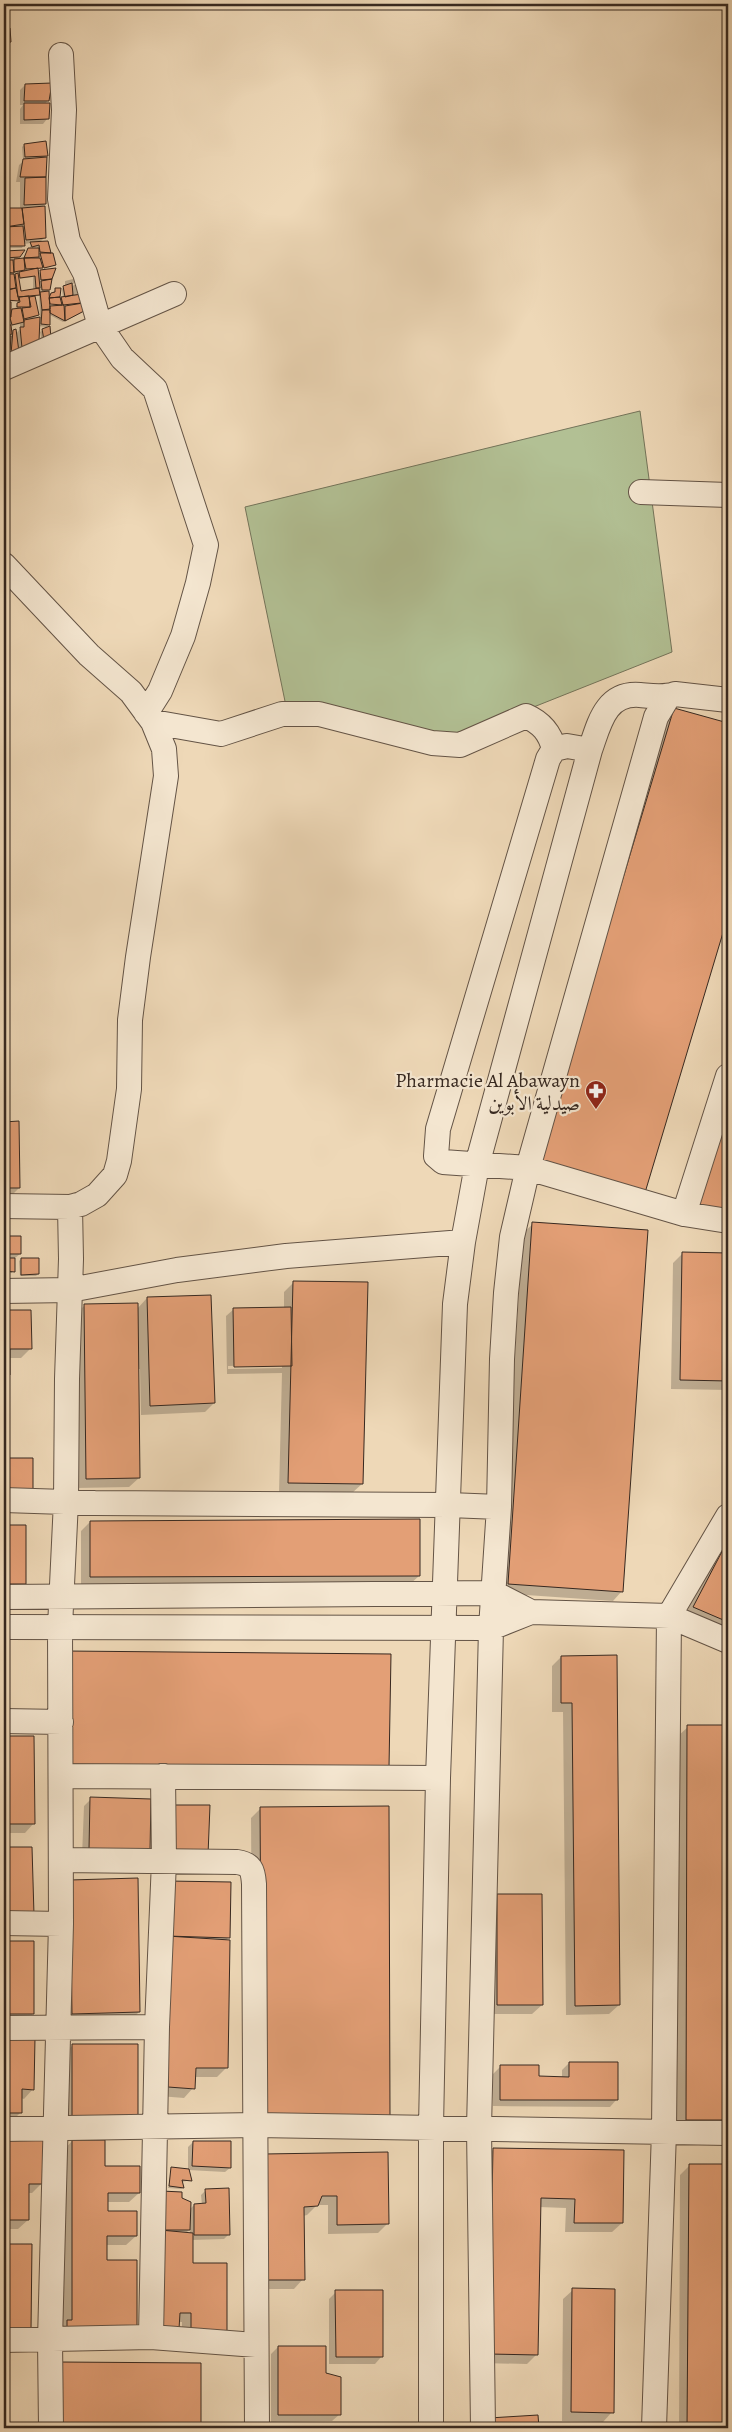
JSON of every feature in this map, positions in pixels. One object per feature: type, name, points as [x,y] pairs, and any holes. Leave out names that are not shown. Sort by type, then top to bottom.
[{"type":"street","points":[[61,55],[64,110],[60,199],[68,241],[85,273],[100,326],[122,358],[155,389],[206,545],[183,636],[149,717]]},
{"type":"street","points":[[4,368],[174,294]]},
{"type":"street","points":[[642,492],[728,495]]},
{"type":"street","points":[[4,565],[89,655],[131,692],[149,717],[164,749],[166,776],[138,957],[130,1020],[129,1089],[119,1161],[115,1175],[106,1186],[89,1200],[70,1207],[4,1206]]},
{"type":"street","points":[[432,2428],[431,2127],[438,1778],[445,1628],[452,1357],[463,1242],[477,1165],[590,750],[604,710],[618,700],[635,694],[668,697],[675,694],[728,700]]},
{"type":"street","points":[[483,2428],[479,2128],[491,1628],[499,1507],[502,1358],[506,1293],[512,1237],[528,1168],[656,717],[668,697]]},
{"type":"street","points":[[149,717],[221,734],[282,714],[320,714],[432,743],[460,745],[526,716],[536,720],[550,734],[554,749]]},
{"type":"street","points":[[590,750],[566,746],[554,749],[548,759],[438,1129],[436,1156],[443,1162],[528,1168],[684,1214],[728,1221]]},
{"type":"street","points":[[684,1214],[728,1076]]},
{"type":"street","points":[[51,2428],[50,2340],[61,1924],[60,1627],[63,1597],[66,1501],[70,1207]]},
{"type":"street","points":[[4,1291],[70,1290],[177,1270],[286,1256],[463,1242]]},
{"type":"street","points":[[4,1500],[95,1503],[449,1505],[499,1507]]},
{"type":"street","points":[[654,2428],[664,2132],[670,1616],[728,1516]]},
{"type":"street","points":[[4,1597],[494,1593],[531,1612]]},
{"type":"street","points":[[4,1627],[491,1628],[531,1612],[670,1616],[728,1641]]},
{"type":"street","points":[[4,1721],[61,1722]]},
{"type":"street","points":[[61,1776],[438,1778]]},
{"type":"street","points":[[151,2337],[155,2128],[164,1861],[163,1776]]},
{"type":"street","points":[[61,1860],[237,1862],[251,1867],[254,1884],[257,2125],[257,2428]]},
{"type":"street","points":[[4,1923],[61,1924]]},
{"type":"street","points":[[4,2028],[158,2027]]},
{"type":"street","points":[[4,2129],[257,2125],[728,2133]]},
{"type":"street","points":[[4,2340],[151,2337],[256,2345]]},
{"type":"green space","points":[[640,411],[672,652],[433,747],[287,711],[245,507]]},
{"type":"building","points":[[10,28],[11,42],[4,43],[4,29]]},
{"type":"building","points":[[52,83],[49,101],[24,101],[25,84]]},
{"type":"building","points":[[24,103],[50,103],[49,119],[24,120]]},
{"type":"building","points":[[46,141],[48,156],[25,157],[24,144]]},
{"type":"building","points":[[47,157],[46,177],[20,177],[23,159]]},
{"type":"building","points":[[46,177],[46,204],[24,205],[25,178]]},
{"type":"building","points":[[45,206],[46,238],[26,240],[22,208]]},
{"type":"building","points":[[4,208],[22,208],[24,224],[5,227]]},
{"type":"building","points":[[23,226],[25,246],[6,246],[5,227]]},
{"type":"building","points":[[48,241],[51,253],[40,252],[39,245],[32,247],[30,242]]},
{"type":"building","points":[[28,248],[39,248],[39,257],[24,258]]},
{"type":"building","points":[[25,250],[20,257],[4,258],[4,251]]},
{"type":"building","points":[[40,253],[53,253],[56,265],[44,268]]},
{"type":"building","points":[[24,258],[25,270],[14,272],[14,259]]},
{"type":"building","points":[[24,258],[40,258],[43,268],[26,269]]},
{"type":"building","points":[[4,260],[13,260],[14,273],[4,272]]},
{"type":"building","points":[[38,268],[40,288],[36,288],[35,276],[20,278],[19,272]]},
{"type":"building","points":[[56,268],[52,279],[41,280],[40,270]]},
{"type":"building","points":[[18,273],[21,291],[39,288],[40,295],[18,297],[15,274]]},
{"type":"building","points":[[4,274],[14,274],[16,288],[4,290]]},
{"type":"building","points":[[52,279],[50,290],[42,290],[41,281]]},
{"type":"building","points":[[72,283],[73,295],[65,297],[63,286]]},
{"type":"building","points":[[16,288],[19,301],[6,300],[4,291]]},
{"type":"building","points":[[55,288],[61,288],[60,297],[49,298],[51,293],[55,292]]},
{"type":"building","points":[[49,291],[50,309],[42,310],[40,292]]},
{"type":"building","points":[[82,294],[83,301],[81,303],[63,305],[61,297]]},
{"type":"building","points":[[29,296],[30,307],[17,307],[17,303],[20,302],[19,297]]},
{"type":"building","points":[[35,296],[39,315],[24,319],[22,308],[31,307],[29,297]]},
{"type":"building","points":[[60,297],[62,305],[50,304],[49,298]]},
{"type":"building","points":[[4,301],[11,302],[11,317],[4,318]]},
{"type":"building","points":[[83,303],[84,311],[65,321],[65,306]]},
{"type":"building","points":[[64,305],[65,321],[50,313],[50,306]]},
{"type":"building","points":[[21,308],[24,322],[12,325],[10,318],[12,309]]},
{"type":"building","points":[[42,310],[50,310],[50,325],[41,324]]},
{"type":"building","points":[[40,317],[39,341],[22,348],[20,327],[24,327],[24,320]]},
{"type":"building","points":[[4,325],[11,325],[12,334],[4,336]]},
{"type":"building","points":[[50,326],[51,339],[44,340],[42,329]]},
{"type":"building","points":[[16,329],[19,352],[11,354],[13,330]]},
{"type":"building","points":[[4,336],[11,336],[10,350],[4,351]]},
{"type":"building","points":[[674,708],[728,723],[728,916],[644,1196],[537,1165]]},
{"type":"building","points":[[728,1094],[728,1203],[726,1212],[695,1203]]},
{"type":"building","points":[[19,1121],[20,1188],[4,1188],[4,1122]]},
{"type":"building","points":[[532,1222],[648,1230],[623,1592],[508,1584]]},
{"type":"building","points":[[4,1236],[21,1236],[21,1254],[4,1254]]},
{"type":"building","points":[[682,1252],[728,1253],[728,1381],[680,1380]]},
{"type":"building","points":[[4,1258],[15,1258],[15,1272],[4,1271]]},
{"type":"building","points":[[21,1258],[39,1258],[39,1274],[21,1275]]},
{"type":"building","points":[[293,1281],[368,1282],[363,1484],[288,1483]]},
{"type":"building","points":[[211,1295],[215,1403],[150,1406],[147,1297]]},
{"type":"building","points":[[138,1303],[140,1478],[86,1479],[84,1304]]},
{"type":"building","points":[[291,1307],[292,1366],[234,1367],[233,1308]]},
{"type":"building","points":[[4,1310],[31,1310],[32,1349],[10,1349],[10,1375],[4,1375]]},
{"type":"building","points":[[4,1458],[33,1458],[33,1489],[4,1490]]},
{"type":"building","points":[[420,1519],[420,1576],[90,1577],[90,1521]]},
{"type":"building","points":[[4,1525],[26,1525],[26,1584],[4,1584]]},
{"type":"building","points":[[728,1540],[728,1622],[693,1607]]},
{"type":"building","points":[[66,1651],[391,1654],[389,1767],[64,1764]]},
{"type":"building","points":[[617,1655],[620,2005],[575,2006],[572,1703],[561,1703],[561,1656]]},
{"type":"building","points":[[687,1725],[728,1725],[728,2120],[686,2120]]},
{"type":"building","points":[[4,1736],[34,1736],[35,1824],[4,1824]]},
{"type":"building","points":[[90,1797],[151,1799],[150,1850],[89,1849]]},
{"type":"building","points":[[171,1805],[210,1805],[208,1855],[170,1854]]},
{"type":"building","points":[[389,1806],[390,2117],[262,2118],[260,1807]]},
{"type":"building","points":[[4,1847],[32,1847],[34,1915],[4,1915]]},
{"type":"building","points":[[138,1878],[140,2012],[72,2014],[70,1880]]},
{"type":"building","points":[[168,1881],[231,1882],[230,1938],[167,1936]]},
{"type":"building","points":[[497,1894],[542,1894],[543,2005],[497,2005]]},
{"type":"building","points":[[167,1936],[230,1940],[228,2068],[196,2068],[195,2089],[168,2087]]},
{"type":"building","points":[[4,1941],[34,1941],[34,2014],[4,2014]]},
{"type":"building","points":[[4,2037],[35,2038],[34,2090],[22,2089],[22,2113],[4,2113]]},
{"type":"building","points":[[72,2044],[138,2044],[138,2115],[72,2116]]},
{"type":"building","points":[[569,2062],[618,2062],[618,2100],[500,2100],[500,2065],[539,2065],[539,2076],[569,2077]]},
{"type":"building","points":[[4,2135],[44,2135],[43,2184],[29,2184],[29,2220],[4,2220]]},
{"type":"building","points":[[72,2140],[105,2140],[105,2166],[140,2166],[140,2193],[108,2193],[108,2211],[137,2211],[137,2236],[107,2236],[107,2260],[137,2260],[137,2328],[67,2329],[67,2320],[72,2320]]},
{"type":"building","points":[[193,2141],[231,2141],[231,2168],[192,2166]]},
{"type":"building","points":[[493,2148],[624,2150],[623,2223],[574,2223],[575,2199],[541,2198],[538,2355],[489,2354]]},
{"type":"building","points":[[388,2152],[389,2224],[337,2225],[337,2196],[322,2196],[318,2206],[304,2207],[305,2280],[265,2280],[264,2154]]},
{"type":"building","points":[[689,2164],[728,2164],[728,2428],[687,2428]]},
{"type":"building","points":[[171,2167],[189,2169],[192,2181],[182,2180],[184,2188],[169,2186]]},
{"type":"building","points":[[229,2188],[230,2235],[194,2235],[194,2204],[206,2203],[205,2189]]},
{"type":"building","points":[[161,2191],[182,2192],[182,2198],[191,2202],[190,2230],[160,2230]]},
{"type":"building","points":[[160,2230],[193,2233],[193,2263],[227,2263],[227,2332],[191,2333],[191,2313],[180,2313],[179,2329],[154,2329]]},
{"type":"building","points":[[4,2244],[32,2244],[31,2330],[4,2330]]},
{"type":"building","points":[[572,2288],[615,2289],[614,2413],[571,2412]]},
{"type":"building","points":[[335,2290],[383,2290],[383,2357],[336,2357]]},
{"type":"building","points":[[278,2346],[326,2346],[326,2373],[341,2377],[341,2415],[278,2415]]},
{"type":"building","points":[[60,2362],[201,2363],[201,2427],[59,2425]]},
{"type":"building","points":[[538,2415],[539,2428],[490,2428],[489,2418]]},
{"type":"place","name":"Pharmacie Al Abawayn صيدلية الأبوين","points":[[596,1110]]}]
